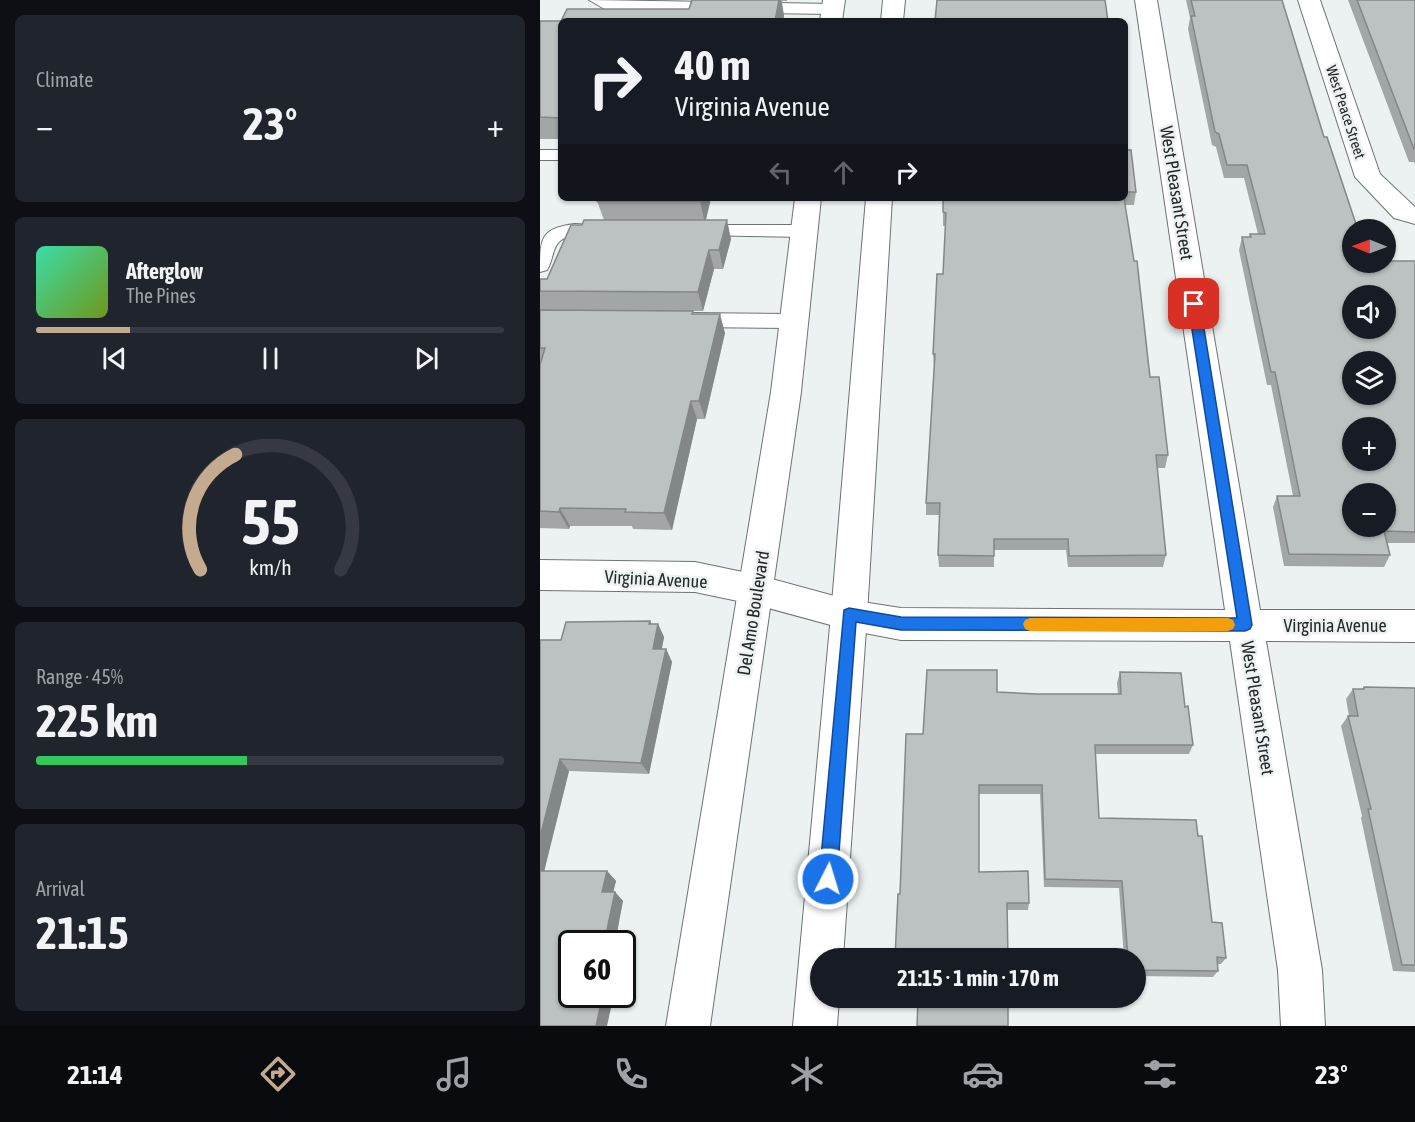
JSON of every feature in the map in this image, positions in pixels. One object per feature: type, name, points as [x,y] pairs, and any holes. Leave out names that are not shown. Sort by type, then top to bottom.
[{"type":"street","points":[[892,18],[894,0]]},
{"type":"street","name":"West Pleasant Street","points":[[1146,0],[1300,970],[1303,1026]]},
{"type":"street","name":"West Peace Street","points":[[1309,0],[1368,177],[1409,214]]},
{"type":"street","name":"Del Amo Boulevard","points":[[688,1026],[786,392],[808,201]]},
{"type":"street","points":[[822,948],[879,201]]},
{"type":"street","name":"Virginia Avenue","points":[[540,575],[695,577],[757,590],[849,615],[901,624],[1415,626]]},
{"type":"street","points":[[815,1026],[817,1008]]},
{"type":"lane","points":[[597,0],[608,6],[832,10]]},
{"type":"lane","points":[[540,155],[558,155]]},
{"type":"lane","points":[[540,265],[549,242],[556,235],[570,231],[615,230]]},
{"type":"lane","points":[[674,231],[804,231]]},
{"type":"lane","points":[[666,320],[794,321]]},
{"type":"building","points":[[692,0],[779,0],[776,18],[562,18],[567,9],[689,9]]},
{"type":"building","points":[[937,0],[1105,0],[1108,18],[935,18]]},
{"type":"building","points":[[1191,0],[1282,0],[1324,137],[1327,137],[1354,219],[1342,219],[1342,273],[1396,273],[1396,261],[1415,261],[1415,532],[1396,531],[1396,483],[1342,483],[1342,537],[1386,537],[1390,555],[1289,554],[1277,496],[1300,496],[1275,372],[1271,372],[1242,237],[1251,237],[1250,234],[1265,234],[1247,165],[1227,165],[1219,134],[1215,132],[1191,16],[1195,16]]},
{"type":"building","points":[[1357,0],[1415,0],[1415,149],[1414,149]]},
{"type":"building","points":[[540,21],[558,21],[558,118],[540,117]]},
{"type":"building","points":[[1128,150],[1131,150],[1136,192],[1128,192]]},
{"type":"building","points":[[943,201],[1124,201],[1134,261],[1137,261],[1150,377],[1159,377],[1168,455],[1156,455],[1166,555],[1069,556],[1068,539],[994,539],[994,556],[938,555],[940,503],[926,503],[935,354],[933,354],[937,274],[943,274],[946,213],[943,212]]},
{"type":"building","points":[[584,220],[727,220],[719,250],[709,250],[698,292],[540,291],[540,279],[547,279],[571,225],[582,225]]},
{"type":"building","points":[[540,310],[693,311],[692,314],[720,314],[699,401],[691,401],[664,513],[625,512],[626,509],[560,508],[559,512],[540,511],[540,365],[545,348],[540,348]]},
{"type":"building","points":[[650,621],[649,624],[658,624],[653,649],[666,649],[641,763],[560,759],[540,837],[540,640],[561,640],[566,622]]},
{"type":"building","points":[[927,670],[997,670],[997,692],[1037,694],[1121,694],[1120,672],[1181,673],[1193,745],[1095,745],[1099,818],[1196,820],[1198,836],[1202,836],[1212,922],[1222,923],[1226,958],[1217,957],[1218,971],[1146,970],[1146,948],[1127,948],[1122,881],[1045,879],[1042,785],[979,785],[979,872],[1028,871],[1029,903],[1007,903],[1008,948],[895,948],[898,894],[900,894],[906,734],[923,734]]},
{"type":"building","points":[[1364,687],[1415,688],[1415,965],[1402,965],[1368,809],[1371,809],[1348,716],[1358,716],[1353,689],[1364,689]]},
{"type":"building","points":[[540,871],[607,871],[602,892],[615,892],[607,930],[558,930],[558,1008],[600,1008],[596,1026],[540,1026]]},
{"type":"building","points":[[918,1008],[1008,1008],[1008,1026],[917,1026]]},
{"type":"slow traffic","points":[[1030,624],[1228,625]]},
{"type":"route","points":[[828,879],[849,615],[901,624],[1245,625],[1194,304]]}]
